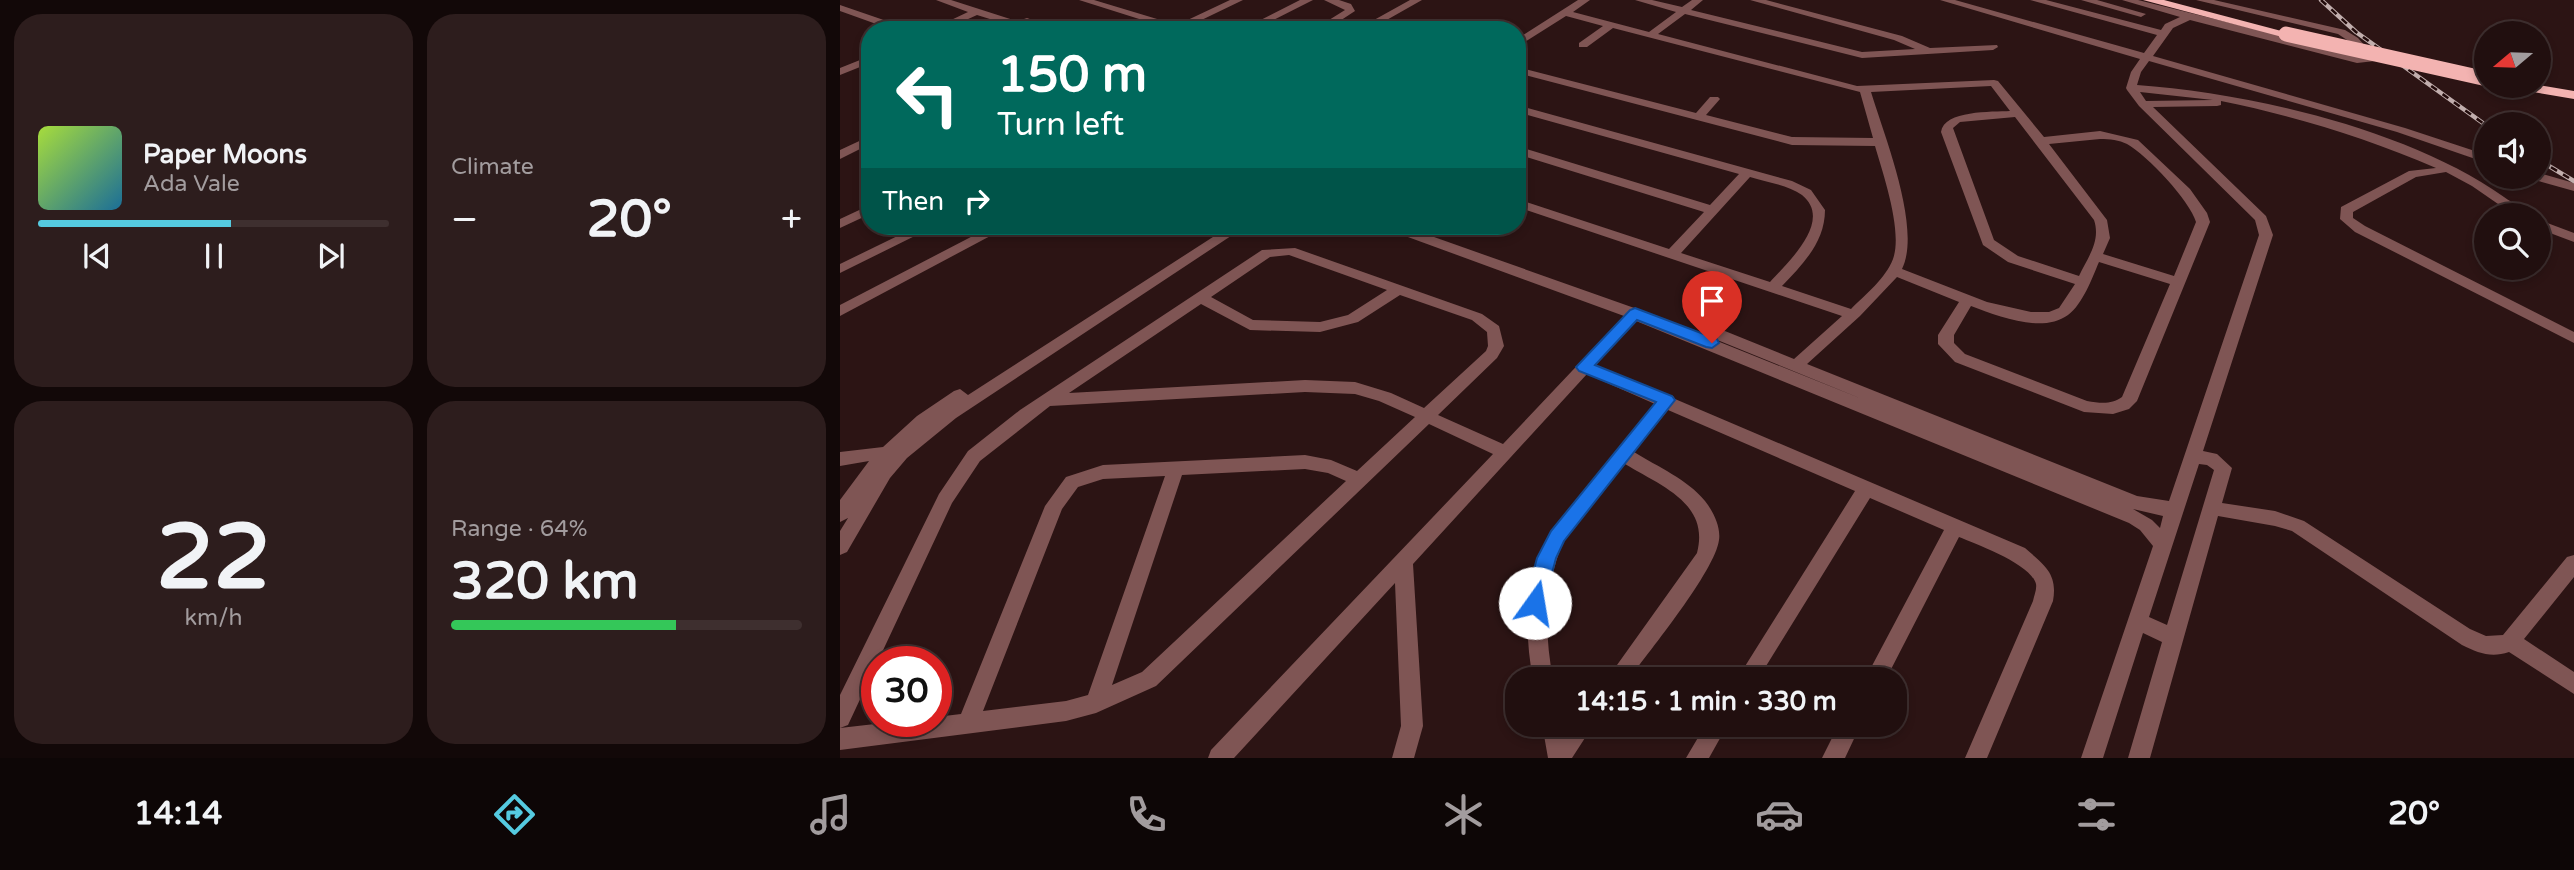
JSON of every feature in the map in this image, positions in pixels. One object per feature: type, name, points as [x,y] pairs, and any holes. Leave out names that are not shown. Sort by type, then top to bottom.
[{"type":"highway","points":[[2149,0],[2474,69]]},
{"type":"highway","points":[[2174,0],[2474,76]]},
{"type":"highway","points":[[2552,84],[2574,88]]},
{"type":"highway","points":[[2552,91],[2574,95]]},
{"type":"street","points":[[944,0],[1020,21]]},
{"type":"street","points":[[961,0],[1016,20]]},
{"type":"street","points":[[1084,0],[1154,21]]},
{"type":"street","points":[[1209,0],[1227,5]]},
{"type":"street","points":[[1196,21],[1238,0]]},
{"type":"street","points":[[1265,21],[1308,0]]},
{"type":"street","points":[[1329,0],[1348,6],[1350,11],[1333,21]]},
{"type":"street","points":[[1378,21],[1417,0]]},
{"type":"street","points":[[1390,21],[1429,0]]},
{"type":"street","points":[[1526,32],[1573,0]]},
{"type":"street","points":[[1526,32],[1586,0]]},
{"type":"street","points":[[1640,0],[1849,53],[1876,56],[1993,47]]},
{"type":"street","points":[[1653,38],[1698,0]]},
{"type":"street","points":[[1755,0],[1898,38],[1931,51]]},
{"type":"street","points":[[1945,0],[2401,130],[2474,155]]},
{"type":"street","points":[[2035,0],[2164,34]]},
{"type":"street","points":[[2086,0],[2173,22],[2190,16]]},
{"type":"street","points":[[2127,0],[2357,60],[2371,59],[2354,40],[2340,32],[2202,0]]},
{"type":"street","points":[[840,8],[877,21]]},
{"type":"street","points":[[955,21],[977,11]]},
{"type":"street","points":[[1564,13],[1653,38],[1865,90],[1991,82],[2000,87],[2102,219],[2105,232],[2095,256],[2064,311],[2052,318],[2032,319],[1895,271]]},
{"type":"street","points":[[2131,88],[2136,72],[2173,22]]},
{"type":"street","points":[[1583,45],[1611,25]]},
{"type":"street","points":[[840,72],[861,64]]},
{"type":"street","points":[[1526,75],[1792,141],[1878,142]]},
{"type":"street","points":[[2131,88],[2191,91],[2244,102],[2348,131],[2451,171],[2477,183],[2506,203]]},
{"type":"street","points":[[2092,758],[2266,235],[2266,227],[2258,215],[2143,104],[2131,88]]},
{"type":"street","points":[[1797,365],[1895,271],[1904,245],[1865,90]]},
{"type":"street","points":[[1698,117],[1714,99]]},
{"type":"street","points":[[2143,104],[2244,102]]},
{"type":"street","points":[[1526,111],[1747,173],[1799,189],[1813,198],[1819,210],[1819,223],[1814,239],[1772,288]]},
{"type":"street","points":[[2020,113],[1957,119],[1947,127],[1947,132],[1988,242],[2013,259],[2081,281]]},
{"type":"street","points":[[1969,298],[1946,335],[1946,344],[1951,352],[2084,406],[2104,410],[2121,407],[2129,401],[2203,222],[2194,202],[2126,139],[2104,134],[2042,141]]},
{"type":"street","points":[[840,155],[861,144]]},
{"type":"street","points":[[1526,153],[1712,210]]},
{"type":"street","points":[[2404,153],[2414,164],[2413,174]]},
{"type":"street","points":[[2451,171],[2413,174],[2346,210],[2347,219],[2360,229],[2574,338]]},
{"type":"street","points":[[1673,253],[1747,173]]},
{"type":"street","points":[[2551,180],[2574,187]]},
{"type":"street","points":[[1526,206],[1817,303],[1846,318]]},
{"type":"street","points":[[840,224],[861,214]]},
{"type":"street","points":[[2551,229],[2574,238]]},
{"type":"street","points":[[840,269],[907,235]]},
{"type":"street","points":[[840,304],[971,235]]},
{"type":"street","points":[[840,311],[985,235]]},
{"type":"street","points":[[840,515],[847,490],[884,453],[939,409],[1210,235]]},
{"type":"street","points":[[840,547],[884,473],[918,439],[950,414],[1225,235]]},
{"type":"street","points":[[1426,235],[1479,250],[1715,339],[2114,501],[2174,508]]},
{"type":"street","points":[[1443,235],[1635,313],[1797,365],[1931,426]]},
{"type":"street","points":[[840,719],[957,477],[995,437],[1267,253],[1279,250],[1489,323],[1497,337],[1492,355],[1149,679],[1096,703],[1042,716],[840,739]]},
{"type":"street","points":[[2095,256],[2179,282]]},
{"type":"street","points":[[1201,297],[1251,325],[1320,327],[1353,319],[1397,290]]},
{"type":"street","points":[[1219,758],[1635,313]]},
{"type":"street","points":[[1584,367],[1867,487],[2032,563],[2046,586],[2043,601],[1976,758]]},
{"type":"street","points":[[1047,400],[1335,386],[1377,394],[1505,452]]},
{"type":"street","points":[[1541,667],[1534,626],[1537,591],[1546,558],[1557,536],[1667,400]]},
{"type":"street","points":[[840,459],[884,453]]},
{"type":"street","points":[[1623,454],[1695,500],[1706,512],[1712,542],[1706,556],[1626,667]]},
{"type":"street","points":[[2139,758],[2223,468],[2211,459],[2191,456]]},
{"type":"street","points":[[967,725],[1054,506],[1064,488],[1091,473],[1314,462],[1360,480]]},
{"type":"street","points":[[1096,703],[1176,468]]},
{"type":"street","points":[[1754,667],[1867,487]]},
{"type":"street","points":[[2114,501],[2146,524],[2162,543]]},
{"type":"street","points":[[2213,507],[2232,513],[2269,514],[2283,519],[2474,641],[2497,647],[2510,641],[2574,563]]},
{"type":"street","points":[[1881,667],[1955,526]]},
{"type":"street","points":[[1403,561],[1412,726],[1403,758]]},
{"type":"street","points":[[2137,621],[2174,638]]},
{"type":"street","points":[[2510,641],[2574,684]]},
{"type":"street","points":[[1556,737],[1560,757]]},
{"type":"street","points":[[1560,757],[1575,737]]},
{"type":"street","points":[[1697,758],[1710,737]]},
{"type":"street","points":[[1833,758],[1844,737]]},
{"type":"railway","points":[[2321,0],[2356,32],[2474,117]]},
{"type":"railway","points":[[2551,167],[2574,181]]},
{"type":"route","points":[[1535,603],[1539,579],[1557,536],[1667,400],[1584,367],[1635,313],[1712,343]]}]
